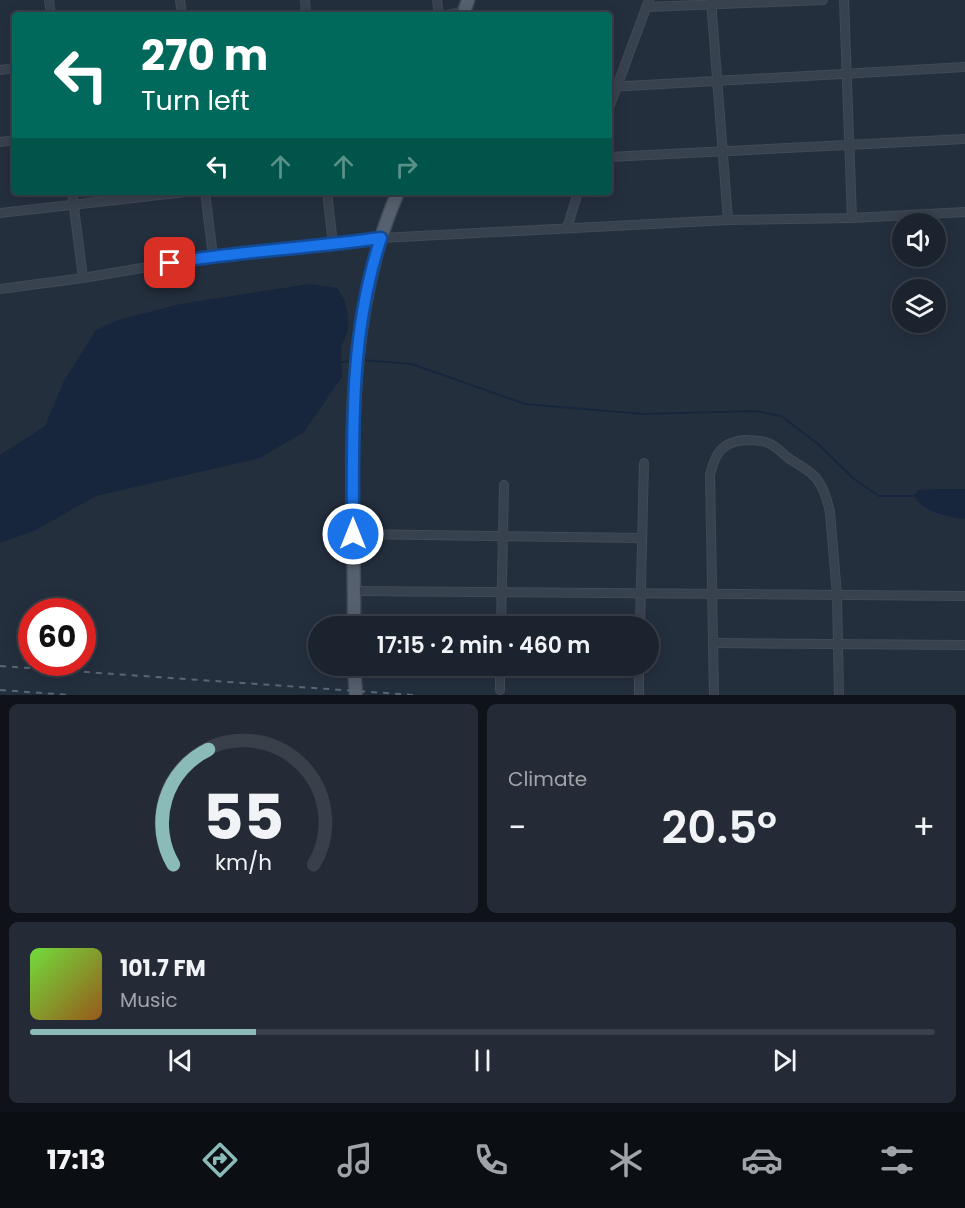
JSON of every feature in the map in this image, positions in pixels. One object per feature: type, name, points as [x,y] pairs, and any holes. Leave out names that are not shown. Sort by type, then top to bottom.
[{"type":"main road","points":[[354,616],[357,355],[366,289],[397,195]]},
{"type":"main road","points":[[355,676],[356,695]]},
{"type":"street","points":[[823,0],[648,4],[613,87],[965,67]]},
{"type":"street","points":[[844,0],[852,218]]},
{"type":"street","points":[[711,2],[728,220]]},
{"type":"street","points":[[612,157],[965,139]]},
{"type":"street","points":[[72,195],[83,278]]},
{"type":"street","points":[[0,213],[160,195]]},
{"type":"street","points":[[205,195],[213,256]]},
{"type":"street","points":[[327,195],[333,244]]},
{"type":"street","points":[[567,228],[578,195]]},
{"type":"street","points":[[0,289],[83,278],[213,256],[381,238],[728,220],[852,218],[965,212]]},
{"type":"street","points":[[714,695],[709,480],[711,468],[724,445],[734,441],[753,440],[767,442],[776,447],[813,475],[820,484],[830,512],[837,595],[839,695]]},
{"type":"street","points":[[640,616],[644,464]]},
{"type":"street","points":[[501,616],[504,484]]},
{"type":"street","points":[[353,534],[642,538]]},
{"type":"street","points":[[353,591],[965,596]]},
{"type":"street","points":[[712,643],[965,645]]},
{"type":"street","points":[[500,676],[500,690]]},
{"type":"street","points":[[639,676],[639,695]]},
{"type":"water","points":[[310,284],[337,288],[345,301],[348,330],[341,347],[342,377],[304,432],[260,458],[96,496],[36,530],[0,543],[0,455],[45,426],[64,381],[96,330],[118,320],[180,304]]},
{"type":"water","points":[[965,489],[965,519],[932,511],[916,499],[915,494],[919,490]]},
{"type":"waterway","points":[[362,360],[412,364],[525,404],[643,414],[756,411],[781,416],[818,444],[854,479],[879,496],[916,496]]},
{"type":"waterway","points":[[341,362],[353,361]]},
{"type":"railway","points":[[0,666],[414,695]]},
{"type":"railway","points":[[0,690],[70,695]]},
{"type":"route","points":[[170,263],[213,256],[381,238],[366,289],[355,375],[353,534]]}]
